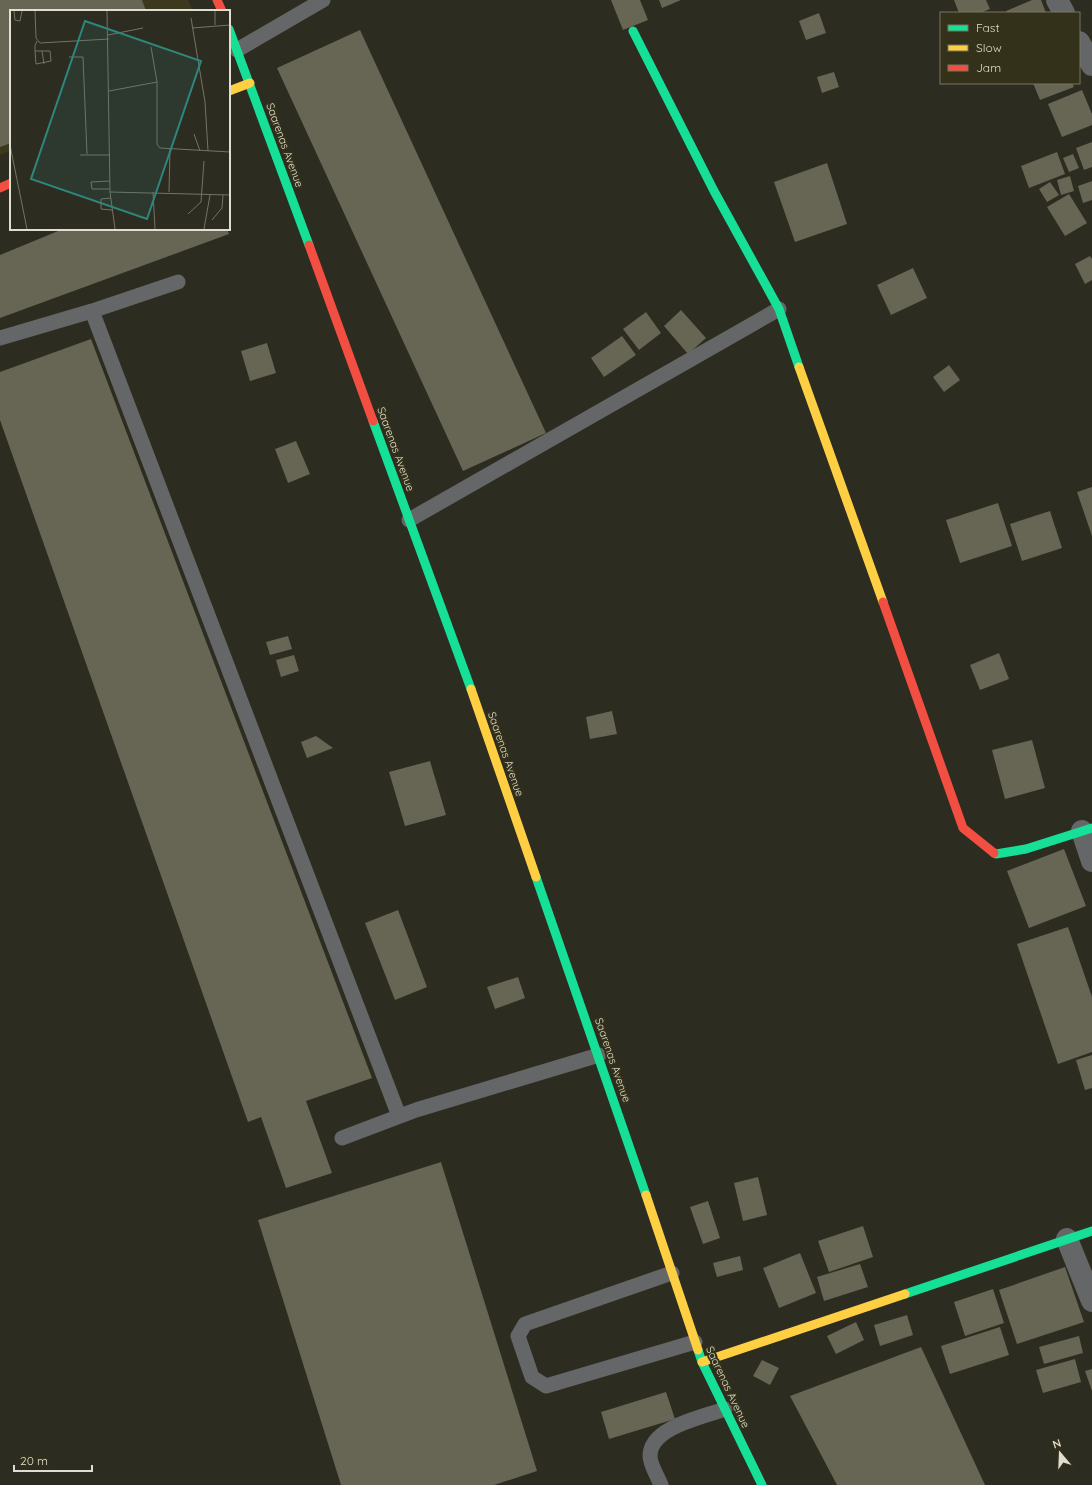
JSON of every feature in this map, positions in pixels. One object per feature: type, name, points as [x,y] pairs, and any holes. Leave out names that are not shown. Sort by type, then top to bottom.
[{"type":"main road","points":[[217,0],[222,10]]},
{"type":"main road","points":[[633,31],[714,191],[779,309],[963,828],[996,854],[1026,849],[1087,830]]},
{"type":"main road","name":"Saarenas Avenue","points":[[230,32],[467,679],[599,1055],[694,1342],[702,1362],[762,1485]]},
{"type":"main road","points":[[230,91],[250,83]]},
{"type":"main road","points":[[0,188],[10,183]]},
{"type":"main road","points":[[702,1362],[1092,1231]]},
{"type":"street","points":[[1057,0],[1063,12]]},
{"type":"street","points":[[1080,44],[1092,65]]},
{"type":"street","points":[[1087,830],[1092,861]]},
{"type":"street","points":[[1067,1239],[1092,1301]]},
{"type":"lane","points":[[237,50],[323,0]]},
{"type":"lane","points":[[0,338],[92,311],[178,282]]},
{"type":"lane","points":[[409,520],[779,309]]},
{"type":"lane","points":[[92,311],[399,1116]]},
{"type":"lane","points":[[342,1138],[399,1116],[599,1055]]},
{"type":"lane","points":[[672,1273],[525,1324],[518,1336],[520,1343],[532,1378],[546,1386],[694,1342]]},
{"type":"lane","points":[[661,1485],[650,1458],[651,1449],[657,1440],[671,1428],[725,1410]]},
{"type":"shaded area","points":[[0,0],[188,0],[193,10],[10,10],[10,151],[0,155]]},
{"type":"building","points":[[0,0],[142,0],[146,10],[10,10],[10,143],[0,147]]},
{"type":"building","points":[[611,0],[640,0],[648,20],[623,30]]},
{"type":"building","points":[[659,0],[681,0],[662,8]]},
{"type":"building","points":[[954,0],[986,0],[990,9],[982,12],[959,12]]},
{"type":"building","points":[[1032,0],[1041,0],[1046,12],[1006,12]]},
{"type":"building","points":[[819,13],[826,33],[806,40],[799,21]]},
{"type":"building","points":[[360,30],[546,433],[463,471],[277,68]]},
{"type":"building","points":[[834,72],[839,87],[822,93],[817,77]]},
{"type":"building","points":[[1033,84],[1072,84],[1074,87],[1040,100]]},
{"type":"building","points":[[1082,90],[1092,114],[1092,125],[1062,137],[1048,104]]},
{"type":"building","points":[[1092,142],[1092,167],[1084,170],[1076,148]]},
{"type":"building","points":[[1057,152],[1065,174],[1029,188],[1021,166]]},
{"type":"building","points":[[1073,154],[1079,168],[1069,172],[1063,158]]},
{"type":"building","points":[[827,163],[847,224],[795,242],[774,182]]},
{"type":"building","points":[[1070,176],[1074,191],[1061,195],[1057,180]]},
{"type":"building","points":[[1092,181],[1092,200],[1083,203],[1078,186]]},
{"type":"building","points":[[1050,182],[1059,195],[1047,202],[1039,189]]},
{"type":"building","points":[[1069,194],[1087,223],[1065,236],[1047,207]]},
{"type":"building","points":[[61,230],[227,230],[229,234],[0,318],[0,255]]},
{"type":"building","points":[[1090,256],[1092,259],[1092,280],[1085,284],[1075,264]]},
{"type":"building","points":[[913,268],[927,298],[891,315],[877,285]]},
{"type":"building","points":[[681,310],[706,338],[688,354],[664,326]]},
{"type":"building","points":[[646,312],[661,333],[639,350],[623,329]]},
{"type":"building","points":[[622,336],[636,355],[604,377],[591,358]]},
{"type":"building","points":[[91,339],[372,1078],[306,1101],[332,1173],[286,1188],[261,1117],[248,1122],[0,420],[0,372]]},
{"type":"building","points":[[267,343],[276,373],[250,381],[241,351]]},
{"type":"building","points":[[949,365],[960,380],[944,392],[933,377]]},
{"type":"building","points":[[296,441],[310,474],[288,483],[275,449]]},
{"type":"building","points":[[1092,487],[1092,536],[1077,492]]},
{"type":"building","points":[[998,503],[1012,546],[960,563],[946,520]]},
{"type":"building","points":[[1050,511],[1062,548],[1022,561],[1010,524]]},
{"type":"building","points":[[288,636],[292,649],[270,655],[266,642]]},
{"type":"building","points":[[999,653],[1009,679],[980,690],[970,665]]},
{"type":"building","points":[[294,655],[299,671],[281,677],[276,660]]},
{"type":"building","points":[[612,711],[617,734],[590,739],[586,717]]},
{"type":"building","points":[[316,736],[333,748],[307,758],[301,742]]},
{"type":"building","points":[[1032,740],[1045,788],[1005,799],[992,750]]},
{"type":"building","points":[[430,761],[446,815],[405,826],[389,772]]},
{"type":"building","points":[[1064,849],[1086,906],[1029,928],[1007,871]]},
{"type":"building","points":[[398,910],[427,987],[395,1000],[365,923]]},
{"type":"building","points":[[1068,927],[1092,997],[1092,1052],[1058,1064],[1017,944]]},
{"type":"building","points":[[518,977],[525,998],[495,1009],[487,987]]},
{"type":"building","points":[[1092,1055],[1092,1088],[1085,1090],[1076,1060]]},
{"type":"building","points":[[441,1162],[537,1471],[494,1485],[341,1485],[258,1220]]},
{"type":"building","points":[[758,1177],[767,1215],[743,1221],[734,1183]]},
{"type":"building","points":[[708,1201],[720,1238],[703,1244],[690,1207]]},
{"type":"building","points":[[863,1226],[873,1257],[829,1272],[818,1241]]},
{"type":"building","points":[[800,1253],[816,1293],[779,1308],[763,1268]]},
{"type":"building","points":[[740,1256],[743,1270],[717,1277],[713,1263]]},
{"type":"building","points":[[860,1264],[868,1287],[824,1301],[817,1277]]},
{"type":"building","points":[[1065,1267],[1084,1322],[1017,1344],[999,1290]]},
{"type":"building","points":[[993,1289],[1004,1323],[965,1336],[954,1302]]},
{"type":"building","points":[[907,1315],[913,1335],[880,1346],[874,1325]]},
{"type":"building","points":[[856,1322],[864,1340],[836,1354],[827,1336]]},
{"type":"building","points":[[1000,1327],[1009,1355],[950,1374],[941,1346]]},
{"type":"building","points":[[1079,1336],[1083,1353],[1044,1364],[1039,1347]]},
{"type":"building","points":[[921,1347],[985,1485],[837,1485],[790,1396]]},
{"type":"building","points":[[1075,1359],[1081,1382],[1043,1393],[1036,1370]]},
{"type":"building","points":[[762,1360],[779,1368],[770,1385],[753,1376]]},
{"type":"building","points":[[1092,1369],[1092,1391],[1085,1371]]},
{"type":"building","points":[[666,1392],[675,1419],[609,1439],[601,1412]]},
{"type":"traffic: fast","points":[[633,31],[714,191],[779,309],[799,367]]},
{"type":"traffic: fast","points":[[230,32],[309,245]]},
{"type":"traffic: fast","points":[[373,421],[471,689]]},
{"type":"traffic: fast","points":[[994,853],[996,854],[1026,849],[1092,828]]},
{"type":"traffic: fast","points":[[536,877],[646,1195]]},
{"type":"traffic: fast","points":[[905,1294],[1092,1231]]},
{"type":"traffic: fast","points":[[698,1350],[702,1362],[762,1485]]},
{"type":"traffic: slow","points":[[230,91],[250,83]]},
{"type":"traffic: slow","points":[[799,367],[883,602]]},
{"type":"traffic: slow","points":[[471,689],[536,877]]},
{"type":"traffic: slow","points":[[646,1195],[698,1350]]},
{"type":"traffic: slow","points":[[702,1362],[905,1294]]},
{"type":"traffic: jam","points":[[217,0],[222,10]]},
{"type":"traffic: jam","points":[[0,188],[10,183]]},
{"type":"traffic: jam","points":[[309,245],[373,421]]},
{"type":"traffic: jam","points":[[883,602],[963,828],[994,853]]}]
